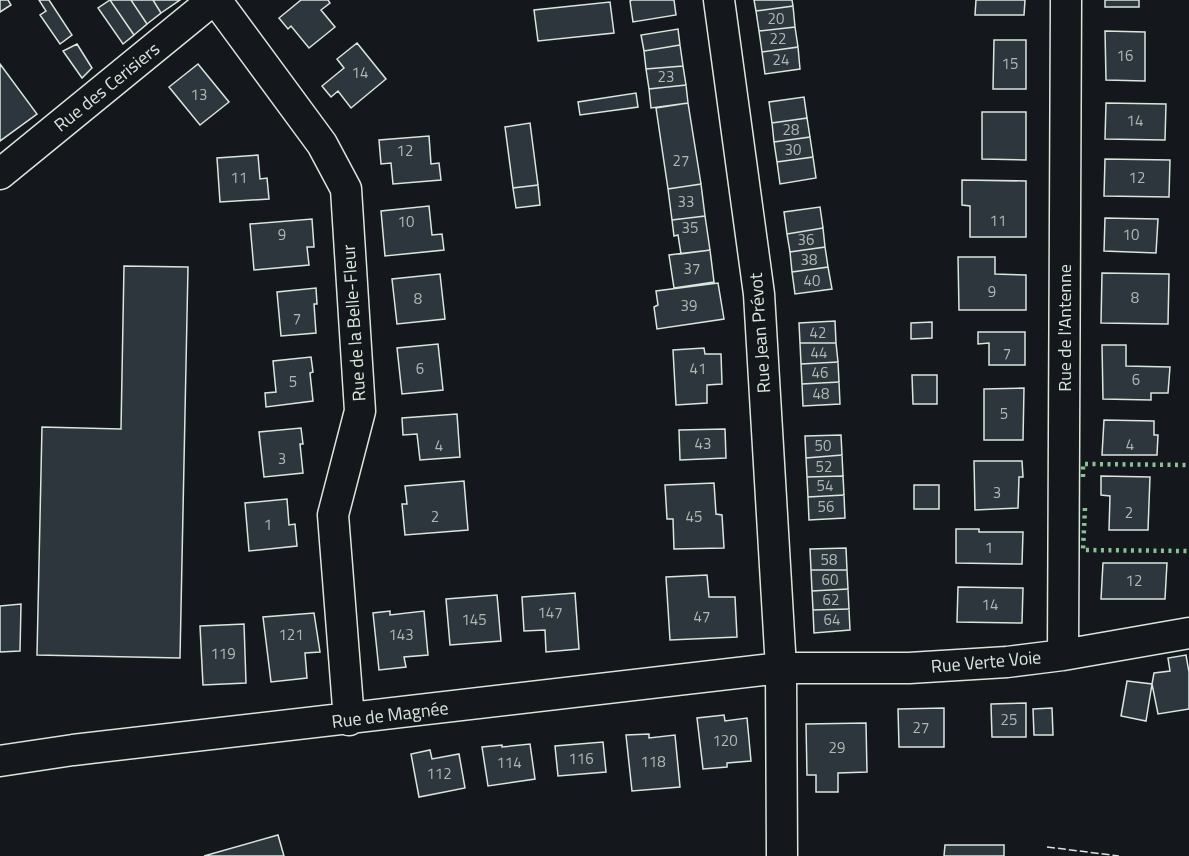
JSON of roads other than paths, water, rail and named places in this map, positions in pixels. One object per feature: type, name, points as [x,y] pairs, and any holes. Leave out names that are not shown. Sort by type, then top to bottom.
[{"type":"street","name":"Rue des Cerisiers","points":[[0,174],[214,0]]},
{"type":"street","name":"Rue de la Belle-Fleur","points":[[214,0],[322,144],[346,189],[360,411],[333,515],[349,720]]},
{"type":"street","name":"Rue Jean Prévot","points":[[719,0],[759,294],[781,668],[782,856]]},
{"type":"street","name":"Rue de l'Antenne","points":[[1063,655],[1066,0]]},
{"type":"street","name":"Rue Verte Voie","points":[[781,668],[909,668],[1007,662],[1063,655],[1189,633]]},
{"type":"street","name":"Rue de Magnée","points":[[0,761],[73,750],[349,720],[781,668]]}]
